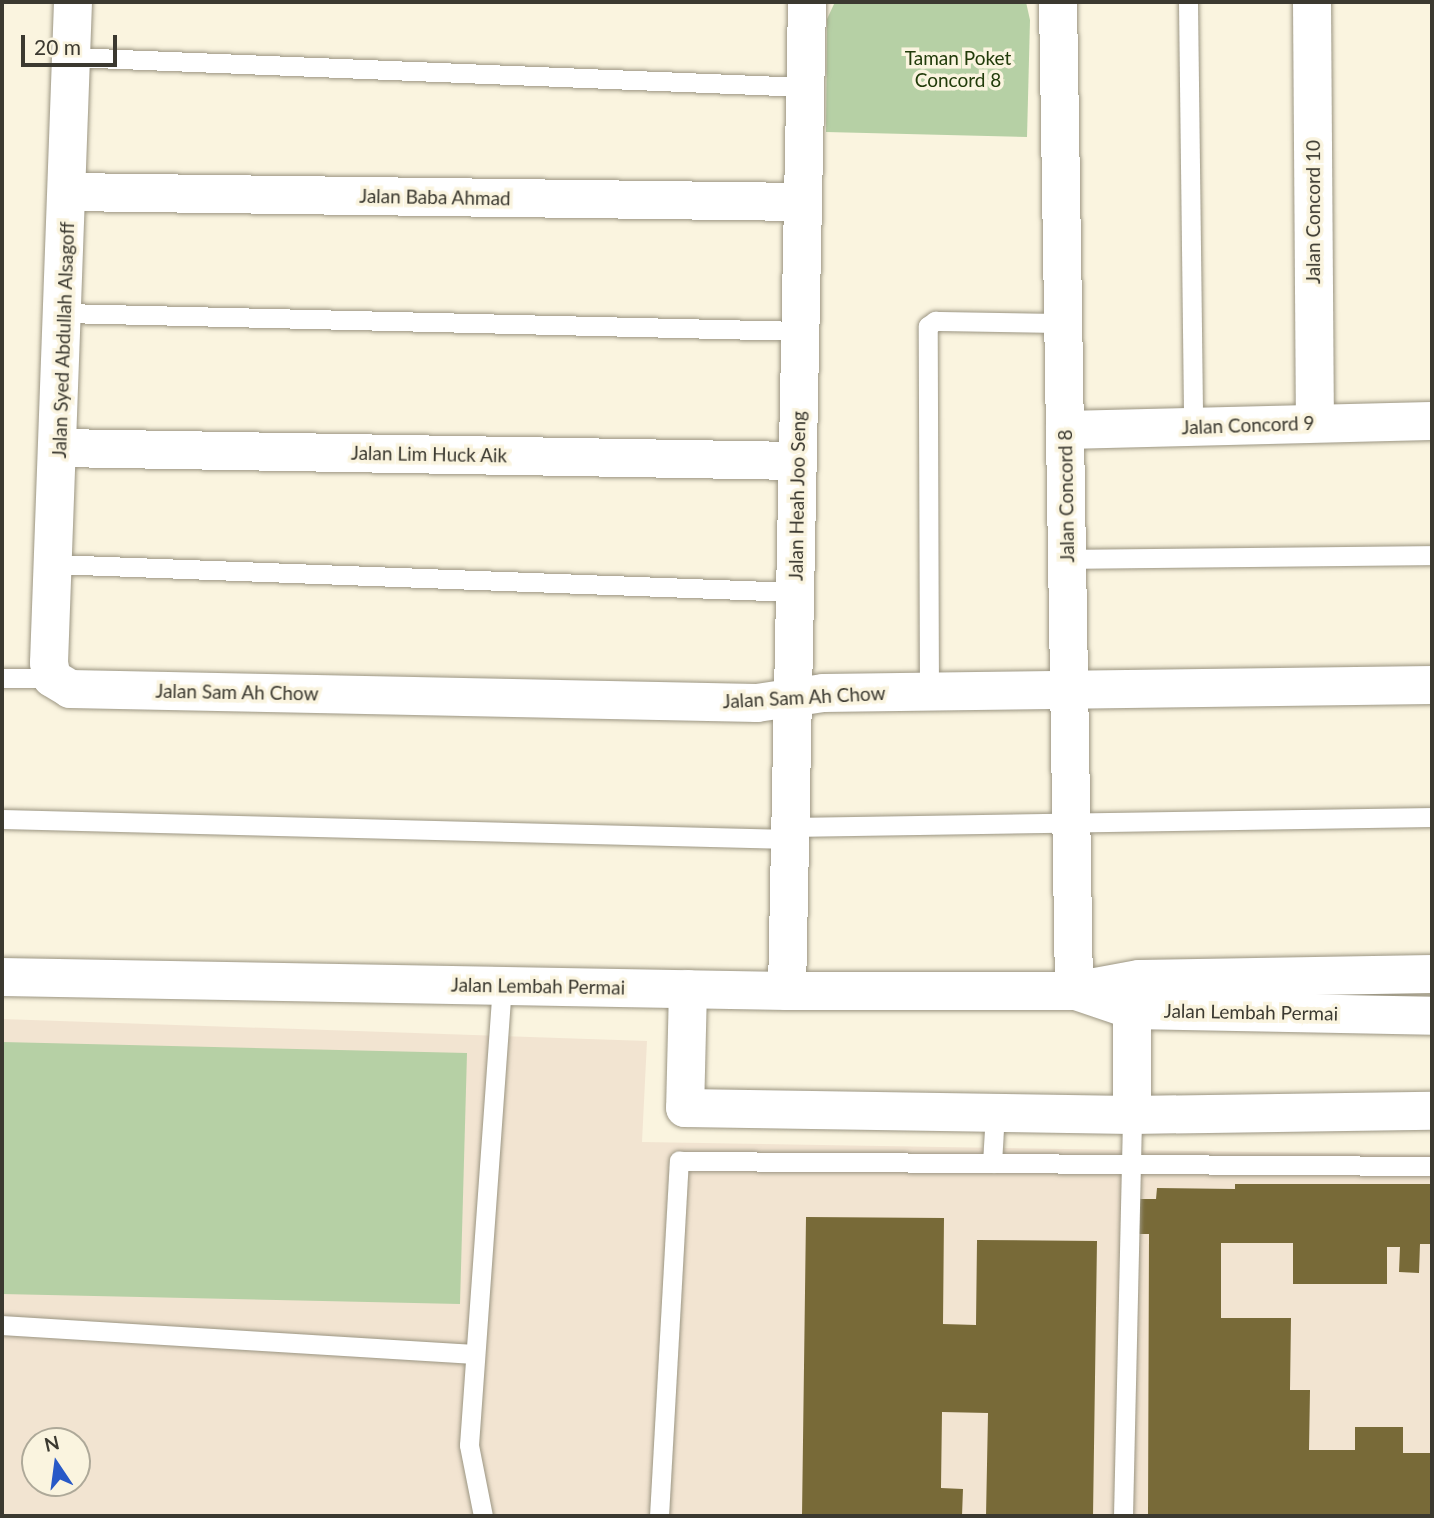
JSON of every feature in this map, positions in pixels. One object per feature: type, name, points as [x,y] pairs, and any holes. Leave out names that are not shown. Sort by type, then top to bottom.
[{"type":"street","name":"Jalan Syed Abdullah Alsagoff","points":[[52,678],[49,663],[60,448],[73,2]]},
{"type":"street","name":"Jalan Heah Joo Seng","points":[[787,991],[807,2]]},
{"type":"street","name":"Jalan Concord 8","points":[[1058,2],[1074,990]]},
{"type":"street","name":"Jalan Concord 10","points":[[1312,2],[1315,422]]},
{"type":"street","name":"Jalan Baba Ahmad","points":[[67,192],[803,202]]},
{"type":"street","name":"Jalan Concord 9","points":[[1065,430],[1432,421]]},
{"type":"street","name":"Jalan Lim Huck Aik","points":[[60,448],[797,461]]},
{"type":"street","name":"Jalan Sam Ah Chow","points":[[52,678],[70,689],[757,703],[792,698],[929,692],[1432,685]]},
{"type":"street","name":"Jalan Lembah Permai","points":[[2,977],[787,991],[1074,990],[1139,979],[1432,974]]},
{"type":"street","points":[[688,989],[685,1108],[1132,1115],[1432,1111]]},
{"type":"street","name":"Jalan Lembah Permai","points":[[1074,990],[1132,1010],[1432,1016]]},
{"type":"street","points":[[1132,1010],[1132,1115]]},
{"type":"lane","points":[[1188,2],[1193,426]]},
{"type":"lane","points":[[71,57],[806,88]]},
{"type":"lane","points":[[64,313],[800,331]]},
{"type":"lane","points":[[929,692],[928,326],[935,321],[1063,323]]},
{"type":"lane","points":[[1067,559],[1432,555]]},
{"type":"lane","points":[[53,564],[795,592]]},
{"type":"lane","points":[[2,678],[52,678]]},
{"type":"lane","points":[[2,819],[790,833],[1071,821],[1432,817]]},
{"type":"lane","points":[[483,1516],[469,1445],[473,1354],[481,1321],[502,985]]},
{"type":"lane","points":[[992,1163],[995,1113]]},
{"type":"lane","points":[[1123,1516],[1132,1115]]},
{"type":"lane","points":[[659,1516],[679,1161],[1432,1166]]},
{"type":"lane","points":[[2,1325],[473,1354]]},
{"type":"shaded area","points":[[2,1019],[647,1041],[642,1142],[1432,1155],[1432,1516],[2,1516]]},
{"type":"green space","name":"Taman Poket Concord 8","points":[[835,2],[1026,2],[1030,20],[1027,137],[826,132],[827,19]]},
{"type":"green space","points":[[2,1042],[467,1053],[460,1304],[2,1294]]},
{"type":"building","points":[[1235,1184],[1432,1184],[1432,1244],[1420,1244],[1419,1273],[1399,1272],[1400,1247],[1387,1247],[1387,1284],[1293,1284],[1293,1243],[1221,1243],[1221,1318],[1291,1318],[1290,1390],[1310,1390],[1309,1450],[1355,1450],[1355,1427],[1403,1427],[1403,1453],[1432,1453],[1432,1516],[1148,1516],[1149,1234],[1138,1234],[1138,1199],[1156,1199],[1157,1188],[1235,1189]]},
{"type":"building","points":[[806,1217],[944,1218],[943,1324],[976,1325],[977,1240],[1097,1241],[1093,1516],[986,1516],[988,1413],[942,1412],[941,1488],[963,1489],[962,1516],[802,1516]]}]
